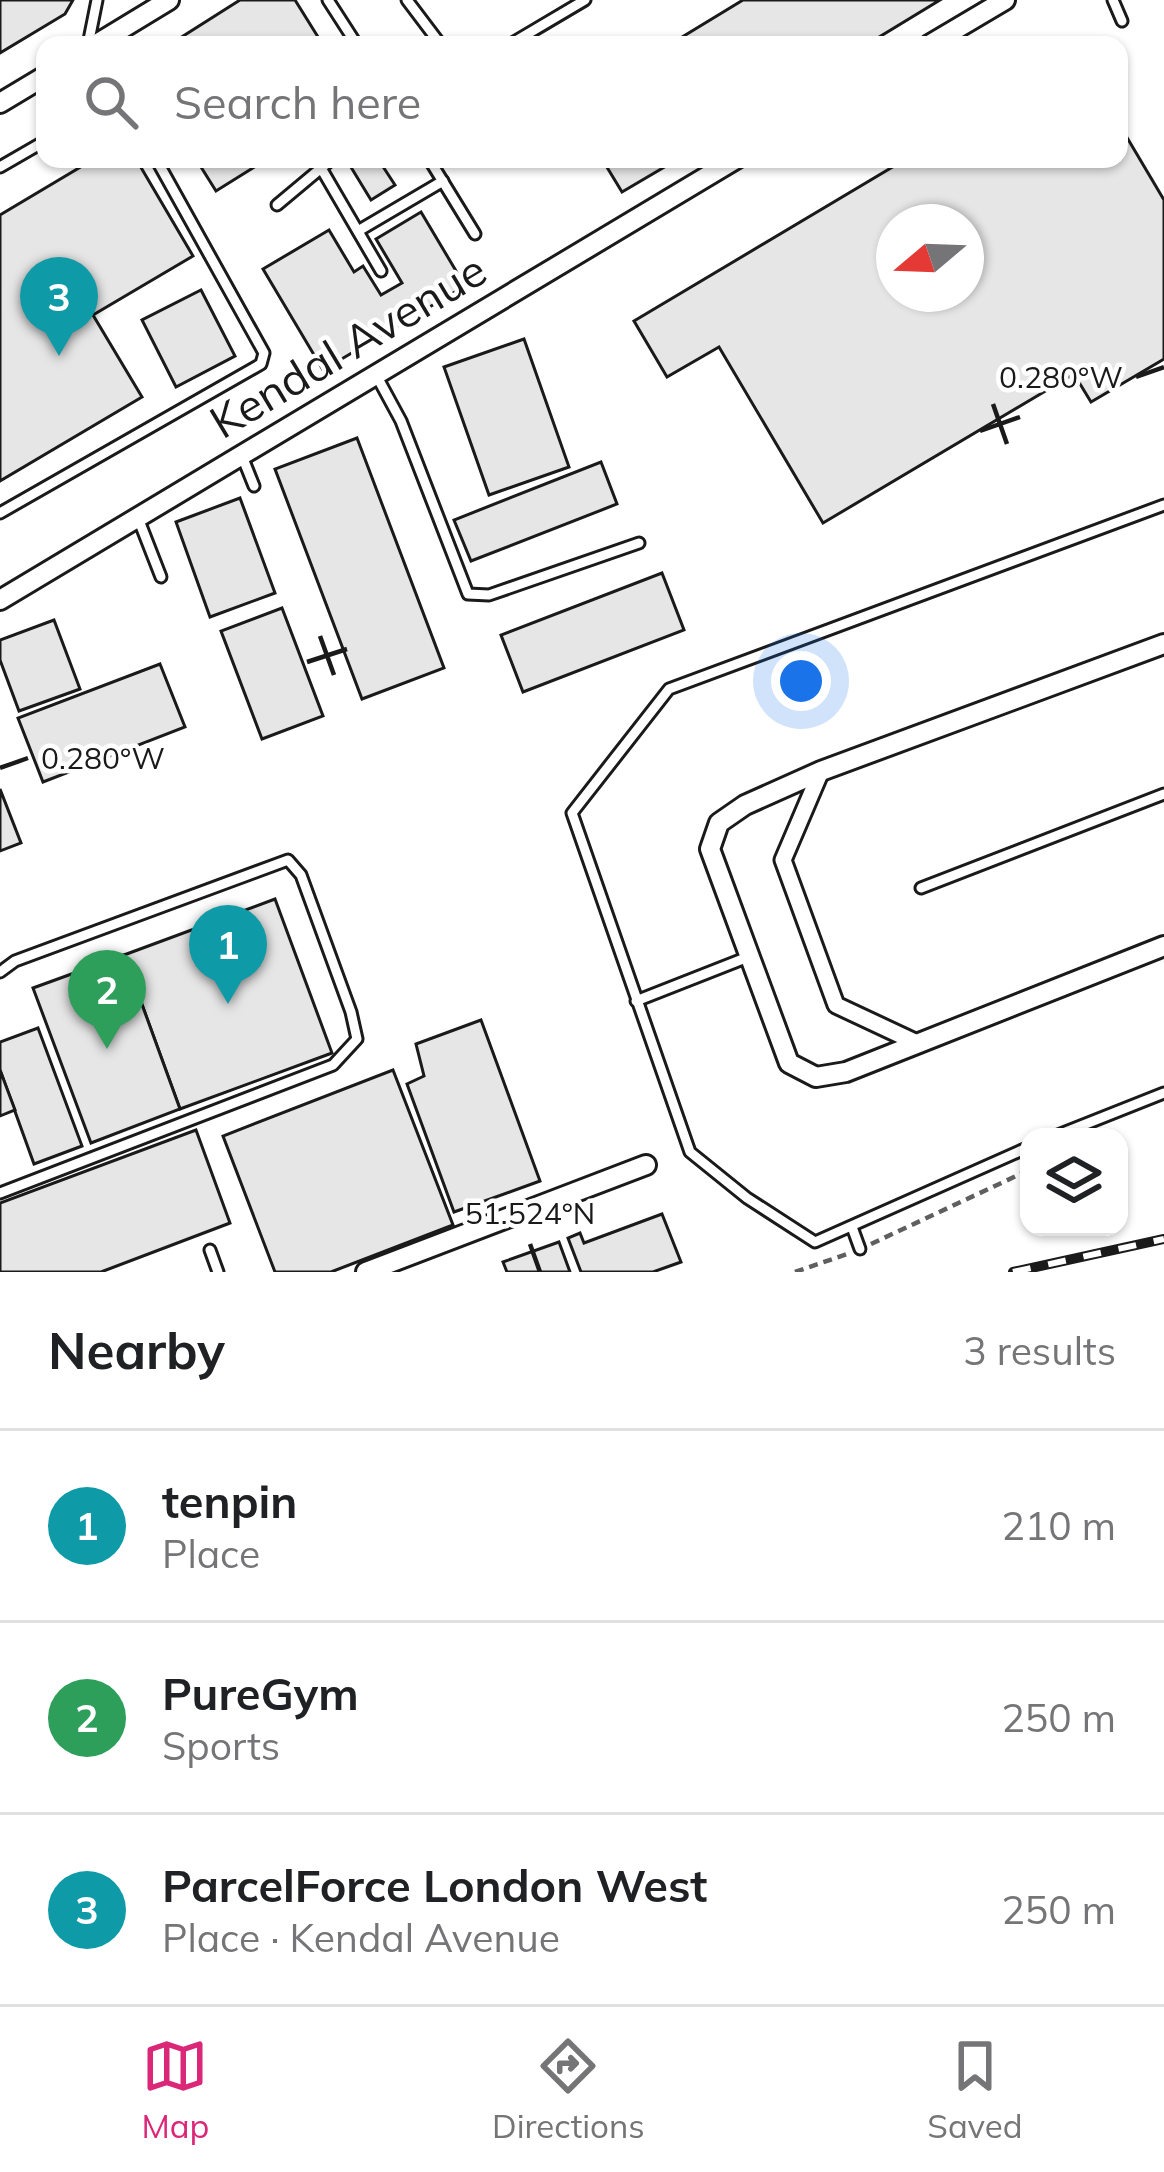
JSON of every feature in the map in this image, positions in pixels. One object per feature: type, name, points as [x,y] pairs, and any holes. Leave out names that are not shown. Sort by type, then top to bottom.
[{"type":"street","points":[[107,36],[169,0]]},
{"type":"street","points":[[944,36],[1005,0]]},
{"type":"street","points":[[0,103],[36,81]]},
{"type":"street","name":"Kendal Avenue","points":[[0,599],[721,168]]},
{"type":"street","points":[[1164,644],[821,771],[745,806],[719,824],[710,849],[789,1063],[816,1076],[846,1072],[1164,946]]},
{"type":"street","points":[[821,771],[783,860],[836,1005],[916,1043]]},
{"type":"street","points":[[366,1272],[646,1166]]},
{"type":"lane","points":[[93,36],[97,0]]},
{"type":"lane","points":[[328,0],[351,36]]},
{"type":"lane","points":[[406,0],[434,36]]},
{"type":"lane","points":[[524,36],[585,0]]},
{"type":"lane","points":[[1113,0],[1122,21]]},
{"type":"lane","points":[[0,167],[36,146]]},
{"type":"lane","points":[[0,513],[261,364],[264,352],[242,308],[161,168]]},
{"type":"lane","points":[[278,205],[321,168],[381,272]]},
{"type":"lane","points":[[434,168],[475,234]]},
{"type":"lane","points":[[358,231],[442,182]]},
{"type":"lane","points":[[375,373],[401,421],[467,594],[489,595],[639,543]]},
{"type":"lane","points":[[242,456],[254,486]]},
{"type":"lane","points":[[1020,1151],[815,1242],[747,1198],[690,1152],[572,813],[669,689],[1164,505]]},
{"type":"lane","points":[[138,518],[161,578]]},
{"type":"lane","points":[[921,888],[1164,794]]},
{"type":"lane","points":[[0,972],[15,962],[288,860],[301,875],[357,1040],[333,1065],[0,1192]]},
{"type":"lane","points":[[636,1001],[750,956]]},
{"type":"lane","points":[[0,962],[15,962]]},
{"type":"lane","points":[[1076,1128],[1164,1093]]},
{"type":"lane","points":[[852,1227],[860,1249]]},
{"type":"lane","points":[[210,1250],[218,1272]]},
{"type":"path","points":[[795,1272],[860,1249],[1020,1174]]},
{"type":"building","points":[[0,0],[73,0],[65,14],[0,53]]},
{"type":"building","points":[[240,0],[295,0],[317,36],[183,36]]},
{"type":"building","points":[[743,0],[940,0],[881,36],[684,36]]},
{"type":"building","points":[[1128,139],[1164,200],[1164,359],[1091,402],[1074,374],[823,523],[719,347],[667,377],[634,321],[891,168],[1128,168]]},
{"type":"building","points":[[79,168],[141,168],[193,256],[93,315],[142,397],[0,481],[0,215]]},
{"type":"building","points":[[202,168],[253,168],[216,191]]},
{"type":"building","points":[[351,168],[384,168],[395,185],[371,200]]},
{"type":"building","points":[[607,168],[663,168],[622,192]]},
{"type":"building","points":[[421,212],[465,286],[323,370],[263,269],[329,230],[354,272],[363,266],[381,295],[402,283],[376,239]]},
{"type":"building","points":[[201,290],[235,356],[176,387],[142,320]]},
{"type":"building","points":[[524,339],[569,467],[489,495],[444,367]]},
{"type":"building","points":[[357,438],[444,668],[362,699],[275,469]]},
{"type":"building","points":[[601,462],[617,504],[471,561],[454,520]]},
{"type":"building","points":[[240,498],[275,593],[210,617],[176,522]]},
{"type":"building","points":[[662,573],[684,630],[523,692],[501,635]]},
{"type":"building","points":[[282,608],[323,716],[262,739],[221,631]]},
{"type":"building","points":[[54,620],[80,689],[19,711],[0,660],[0,640]]},
{"type":"building","points":[[160,664],[185,727],[43,782],[18,718]]},
{"type":"building","points":[[0,789],[21,843],[0,851]]},
{"type":"building","points":[[275,899],[332,1053],[180,1109],[124,955]]},
{"type":"building","points":[[124,955],[180,1109],[91,1143],[33,988]]},
{"type":"building","points":[[481,1020],[540,1181],[454,1212],[407,1084],[424,1076],[416,1044]]},
{"type":"building","points":[[38,1028],[82,1146],[34,1164],[0,1070],[0,1042]]},
{"type":"building","points":[[0,1070],[15,1110],[0,1116]]},
{"type":"building","points":[[393,1070],[453,1225],[331,1272],[275,1272],[223,1136]]},
{"type":"building","points":[[196,1130],[230,1223],[101,1272],[0,1272],[0,1203]]},
{"type":"building","points":[[662,1214],[681,1262],[653,1272],[581,1272],[568,1238],[580,1233],[584,1243]]},
{"type":"building","points":[[559,1242],[570,1272],[507,1272],[503,1262]]},
{"type":"railway","points":[[1013,1272],[1164,1239]]},
{"type":"place","name":"ParcelForce London West","points":[[59,356]]},
{"type":"place","name":"tenpin","points":[[228,1004]]},
{"type":"place","name":"PureGym","points":[[107,1049]]}]
